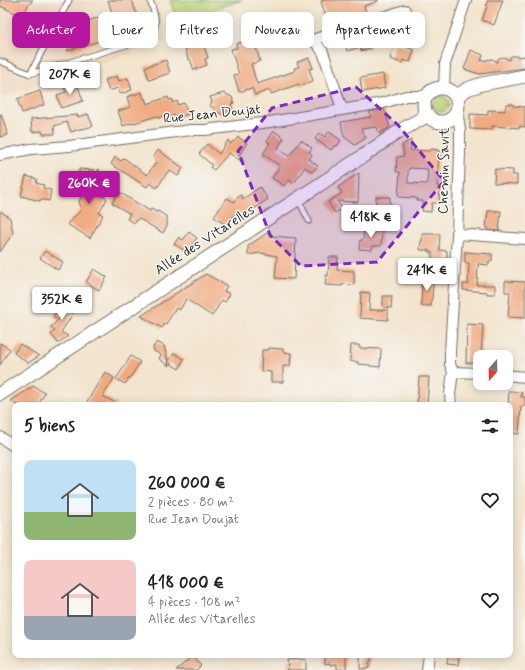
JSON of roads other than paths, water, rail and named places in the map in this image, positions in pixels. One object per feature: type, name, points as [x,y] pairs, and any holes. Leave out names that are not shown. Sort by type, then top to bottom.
[{"type":"main road","points":[[456,103],[453,93],[444,88],[432,90],[426,96],[424,104],[428,115],[433,119],[444,121],[453,116],[456,103],[467,89],[482,84],[525,76]]},
{"type":"main road","name":"Allée des Vitarelles","points":[[0,394],[398,132],[428,115]]},
{"type":"street","points":[[444,88],[445,64],[466,0]]},
{"type":"street","points":[[314,39],[405,10]]},
{"type":"street","points":[[314,42],[323,52],[342,109]]},
{"type":"street","name":"Rue Jean Doujat","points":[[0,155],[31,149],[69,146],[183,131],[205,130],[270,122],[383,103],[406,96],[426,96]]},
{"type":"street","name":"Chemin Savit","points":[[451,402],[450,394],[453,372],[450,364],[450,352],[461,139],[456,103]]},
{"type":"street","name":"Chemin Savit","points":[[457,234],[525,239]]},
{"type":"street","points":[[453,372],[473,373]]},
{"type":"street","points":[[513,376],[525,377]]},
{"type":"street","points":[[0,437],[12,445]]},
{"type":"street","points":[[427,670],[429,658]]},
{"type":"lane","points":[[30,74],[69,0]]},
{"type":"lane","points":[[0,61],[30,74],[146,39],[154,30],[156,20],[150,0]]},
{"type":"lane","points":[[298,198],[309,221]]}]
